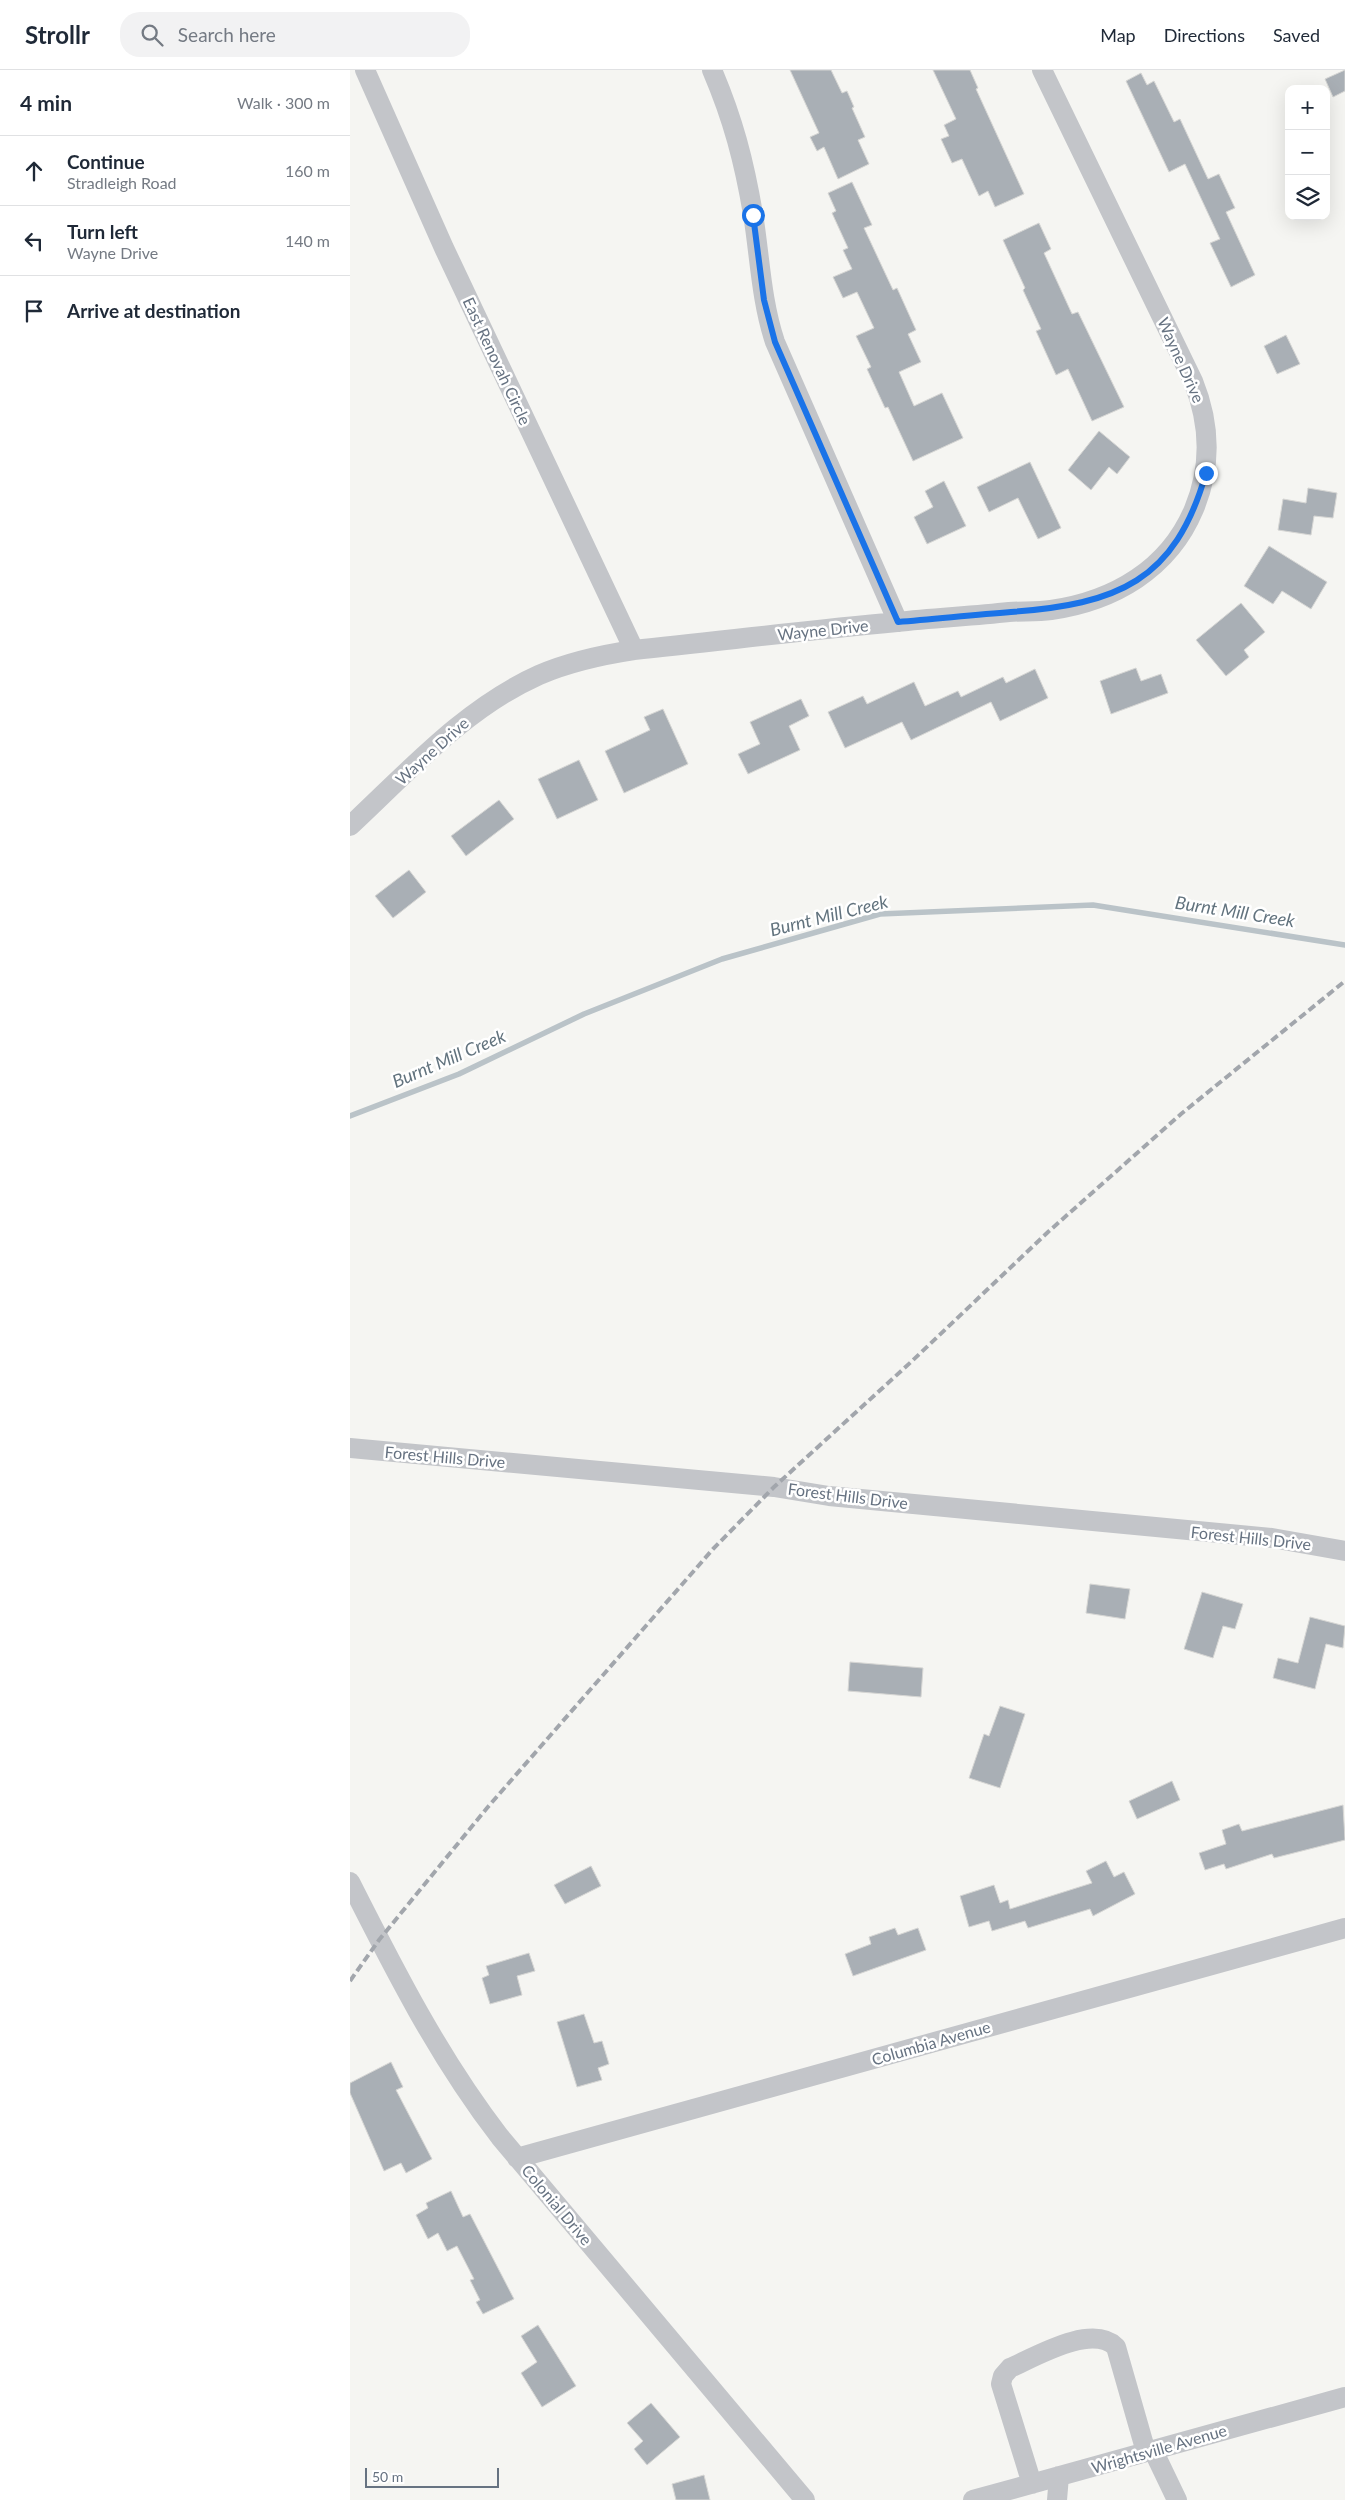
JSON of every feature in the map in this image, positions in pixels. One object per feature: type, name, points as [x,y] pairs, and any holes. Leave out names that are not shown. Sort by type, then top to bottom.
[{"type":"street","name":"East Renovah Circle","points":[[365,70],[444,248],[634,650]]},
{"type":"street","points":[[712,70],[736,133],[753,215],[764,300],[775,342],[898,622]]},
{"type":"street","name":"Wayne Drive","points":[[350,826],[448,736],[503,694],[555,669],[601,655],[634,650],[898,622],[1049,610],[1099,598],[1118,591],[1149,572],[1181,535],[1198,500],[1206,473],[1207,433],[1204,412],[1196,389],[1042,70]]},
{"type":"street","name":"Forest Hills Drive","points":[[350,1448],[764,1486],[829,1496],[1272,1538],[1345,1551]]},
{"type":"street","name":"Colonial Drive","points":[[350,1882],[355,1904],[412,2003],[475,2105],[517,2158],[805,2500]]},
{"type":"street","name":"Columbia Avenue","points":[[517,2158],[1345,1928]]},
{"type":"street","points":[[1032,2484],[1001,2384],[1003,2376],[1010,2368],[1077,2340],[1096,2337],[1110,2340],[1116,2346],[1149,2451],[1177,2500]]},
{"type":"street","name":"Wrightsville Avenue","points":[[973,2500],[1345,2397]]},
{"type":"street","points":[[1057,2500],[1059,2476]]},
{"type":"building","points":[[790,70],[831,70],[842,93],[847,91],[854,107],[852,108],[865,137],[858,140],[869,164],[838,179],[824,147],[817,151],[810,137],[819,133]]},
{"type":"building","points":[[933,70],[970,70],[978,88],[976,89],[1024,194],[995,207],[988,191],[979,196],[962,159],[952,163],[941,139],[949,136],[944,125],[956,119]]},
{"type":"building","points":[[1345,70],[1345,91],[1333,97],[1330,85],[1328,85],[1325,79]]},
{"type":"building","points":[[1141,73],[1147,85],[1154,81],[1174,122],[1180,119],[1208,179],[1219,174],[1235,208],[1226,212],[1255,275],[1231,287],[1210,243],[1220,239],[1185,164],[1169,172],[1126,81]]},
{"type":"building","points":[[852,182],[872,225],[864,228],[893,290],[897,288],[916,330],[908,334],[921,362],[899,372],[914,406],[942,393],[963,438],[913,461],[888,407],[885,408],[867,369],[871,367],[856,336],[874,328],[857,292],[843,298],[833,277],[852,269],[843,250],[848,248],[832,213],[836,211],[828,193]]},
{"type":"building","points":[[1039,223],[1051,249],[1044,253],[1072,314],[1078,312],[1124,407],[1092,421],[1068,369],[1056,375],[1036,331],[1041,329],[1023,290],[1025,288],[1003,240]]},
{"type":"building","points":[[1286,335],[1300,364],[1277,374],[1264,346]]},
{"type":"building","points":[[1099,431],[1130,457],[1117,474],[1109,467],[1091,490],[1068,470]]},
{"type":"building","points":[[1030,462],[1061,528],[1038,539],[1018,498],[989,512],[977,487]]},
{"type":"building","points":[[944,481],[966,526],[927,544],[914,517],[933,507],[925,491]]},
{"type":"building","points":[[1308,488],[1337,493],[1333,518],[1314,516],[1311,535],[1278,530],[1283,499],[1306,503]]},
{"type":"building","points":[[1269,546],[1327,582],[1311,609],[1282,591],[1273,604],[1244,586]]},
{"type":"building","points":[[1241,603],[1265,632],[1244,650],[1249,657],[1226,676],[1196,640]]},
{"type":"building","points":[[1136,668],[1141,681],[1161,674],[1168,693],[1111,714],[1100,681]]},
{"type":"building","points":[[1035,669],[1048,698],[1000,721],[991,702],[911,740],[902,722],[845,748],[828,712],[863,696],[867,704],[914,682],[925,706],[958,691],[961,697],[1003,677],[1006,683]]},
{"type":"building","points":[[801,699],[809,716],[789,726],[800,750],[748,774],[738,754],[760,744],[750,722]]},
{"type":"building","points":[[663,709],[688,764],[624,793],[605,751],[650,730],[644,717]]},
{"type":"building","points":[[579,760],[598,800],[557,819],[538,779]]},
{"type":"building","points":[[499,800],[514,819],[466,856],[451,836]]},
{"type":"building","points":[[409,870],[426,892],[393,918],[375,896]]},
{"type":"building","points":[[1090,1584],[1130,1589],[1125,1619],[1086,1613]]},
{"type":"building","points":[[1202,1592],[1243,1604],[1235,1629],[1223,1626],[1213,1658],[1184,1649]]},
{"type":"building","points":[[1310,1617],[1345,1626],[1343,1648],[1326,1644],[1315,1689],[1273,1678],[1278,1658],[1298,1663]]},
{"type":"building","points":[[850,1662],[923,1668],[921,1697],[848,1691]]},
{"type":"building","points":[[1000,1706],[1025,1714],[1000,1788],[969,1778],[984,1734],[989,1736]]},
{"type":"building","points":[[1172,1781],[1180,1800],[1137,1819],[1129,1801]]},
{"type":"building","points":[[1343,1805],[1345,1840],[1274,1858],[1272,1854],[1226,1869],[1224,1864],[1205,1870],[1199,1853],[1226,1844],[1222,1830],[1239,1824],[1242,1831]]},
{"type":"building","points":[[1106,1861],[1114,1877],[1124,1872],[1135,1894],[1093,1916],[1090,1909],[1028,1928],[1025,1921],[992,1931],[989,1921],[969,1927],[960,1896],[994,1885],[1000,1903],[1008,1900],[1010,1909],[1092,1883],[1086,1871]]},
{"type":"building","points":[[591,1866],[601,1886],[565,1904],[554,1885]]},
{"type":"building","points":[[895,1928],[898,1935],[918,1928],[926,1950],[853,1976],[845,1954],[871,1944],[869,1937]]},
{"type":"building","points":[[529,1953],[535,1971],[517,1976],[522,1995],[490,2004],[482,1978],[489,1975],[486,1966]]},
{"type":"building","points":[[584,2014],[594,2043],[602,2041],[609,2064],[598,2068],[602,2080],[577,2087],[557,2022]]},
{"type":"building","points":[[391,2062],[403,2087],[396,2090],[432,2159],[406,2173],[401,2163],[384,2171],[350,2093],[350,2083]]},
{"type":"building","points":[[451,2191],[463,2217],[470,2214],[514,2299],[483,2314],[476,2302],[480,2300],[470,2280],[474,2279],[457,2246],[447,2251],[438,2233],[428,2239],[416,2215],[428,2208],[426,2203]]},
{"type":"building","points":[[538,2325],[576,2386],[542,2407],[521,2373],[537,2362],[521,2336]]},
{"type":"building","points":[[651,2403],[680,2437],[647,2465],[634,2449],[643,2441],[627,2423]]},
{"type":"building","points":[[704,2475],[710,2500],[676,2500],[672,2484]]},
{"type":"waterway","name":"Burnt Mill Creek","points":[[350,1116],[459,1074],[584,1014],[722,959],[880,914],[1093,905],[1345,945]]},
{"type":"railway","points":[[350,1981],[379,1940],[487,1808],[713,1549],[774,1487],[911,1362],[1048,1232],[1181,1114],[1345,981]]},
{"type":"route","points":[[753,215],[764,300],[768,322],[775,342],[898,622],[1049,610],[1070,607],[1118,591],[1149,572],[1181,535],[1198,500],[1206,473]]}]
